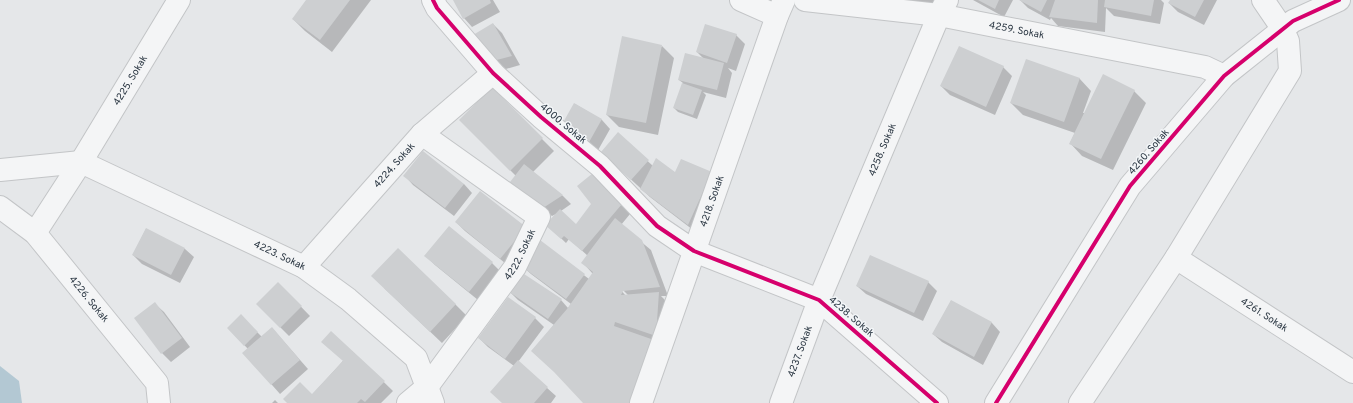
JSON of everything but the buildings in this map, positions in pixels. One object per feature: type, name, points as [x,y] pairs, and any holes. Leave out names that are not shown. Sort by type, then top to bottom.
[{"type":"street","name":"4225. Sokak","points":[[35,233],[81,162],[179,0]]},
{"type":"street","name":"4000. Sokak","points":[[433,0],[437,8],[493,73],[541,117],[600,166],[657,226],[694,251]]},
{"type":"street","points":[[741,0],[780,8]]},
{"type":"street","name":"4259. Sokak","points":[[805,0],[943,8],[1205,66],[1224,76]]},
{"type":"street","points":[[1263,0],[1288,24]]},
{"type":"street","points":[[1080,403],[1176,258],[1290,71],[1288,24],[1306,0]]},
{"type":"street","name":"4260. Sokak","points":[[996,403],[1130,186],[1224,76],[1288,24],[1339,0]]},
{"type":"street","name":"4218. Sokak","points":[[641,403],[780,8]]},
{"type":"street","name":"4258. Sokak","points":[[819,300],[943,8]]},
{"type":"street","name":"4224. Sokak","points":[[304,267],[422,134],[493,73]]},
{"type":"street","name":"4222. Sokak","points":[[408,403],[430,395],[515,267],[540,217],[422,134]]},
{"type":"street","points":[[0,170],[81,162]]},
{"type":"street","name":"4223. Sokak","points":[[81,162],[304,267],[348,299],[416,358],[430,395]]},
{"type":"street","name":"4226. Sokak","points":[[0,207],[35,233],[157,383],[159,403]]},
{"type":"street","name":"4238. Sokak","points":[[694,251],[819,300],[937,403]]},
{"type":"street","name":"4261. Sokak","points":[[1176,258],[1353,372]]},
{"type":"street","name":"4237. Sokak","points":[[781,403],[819,300]]},
{"type":"water","points":[[0,366],[19,381],[22,403],[0,403]]},
{"type":"cycle path","points":[[433,0],[437,8],[493,73],[541,117],[600,166],[657,226],[694,251],[819,300],[937,403]]},
{"type":"cycle path","points":[[996,403],[1130,186],[1224,76],[1293,21],[1339,0]]}]
